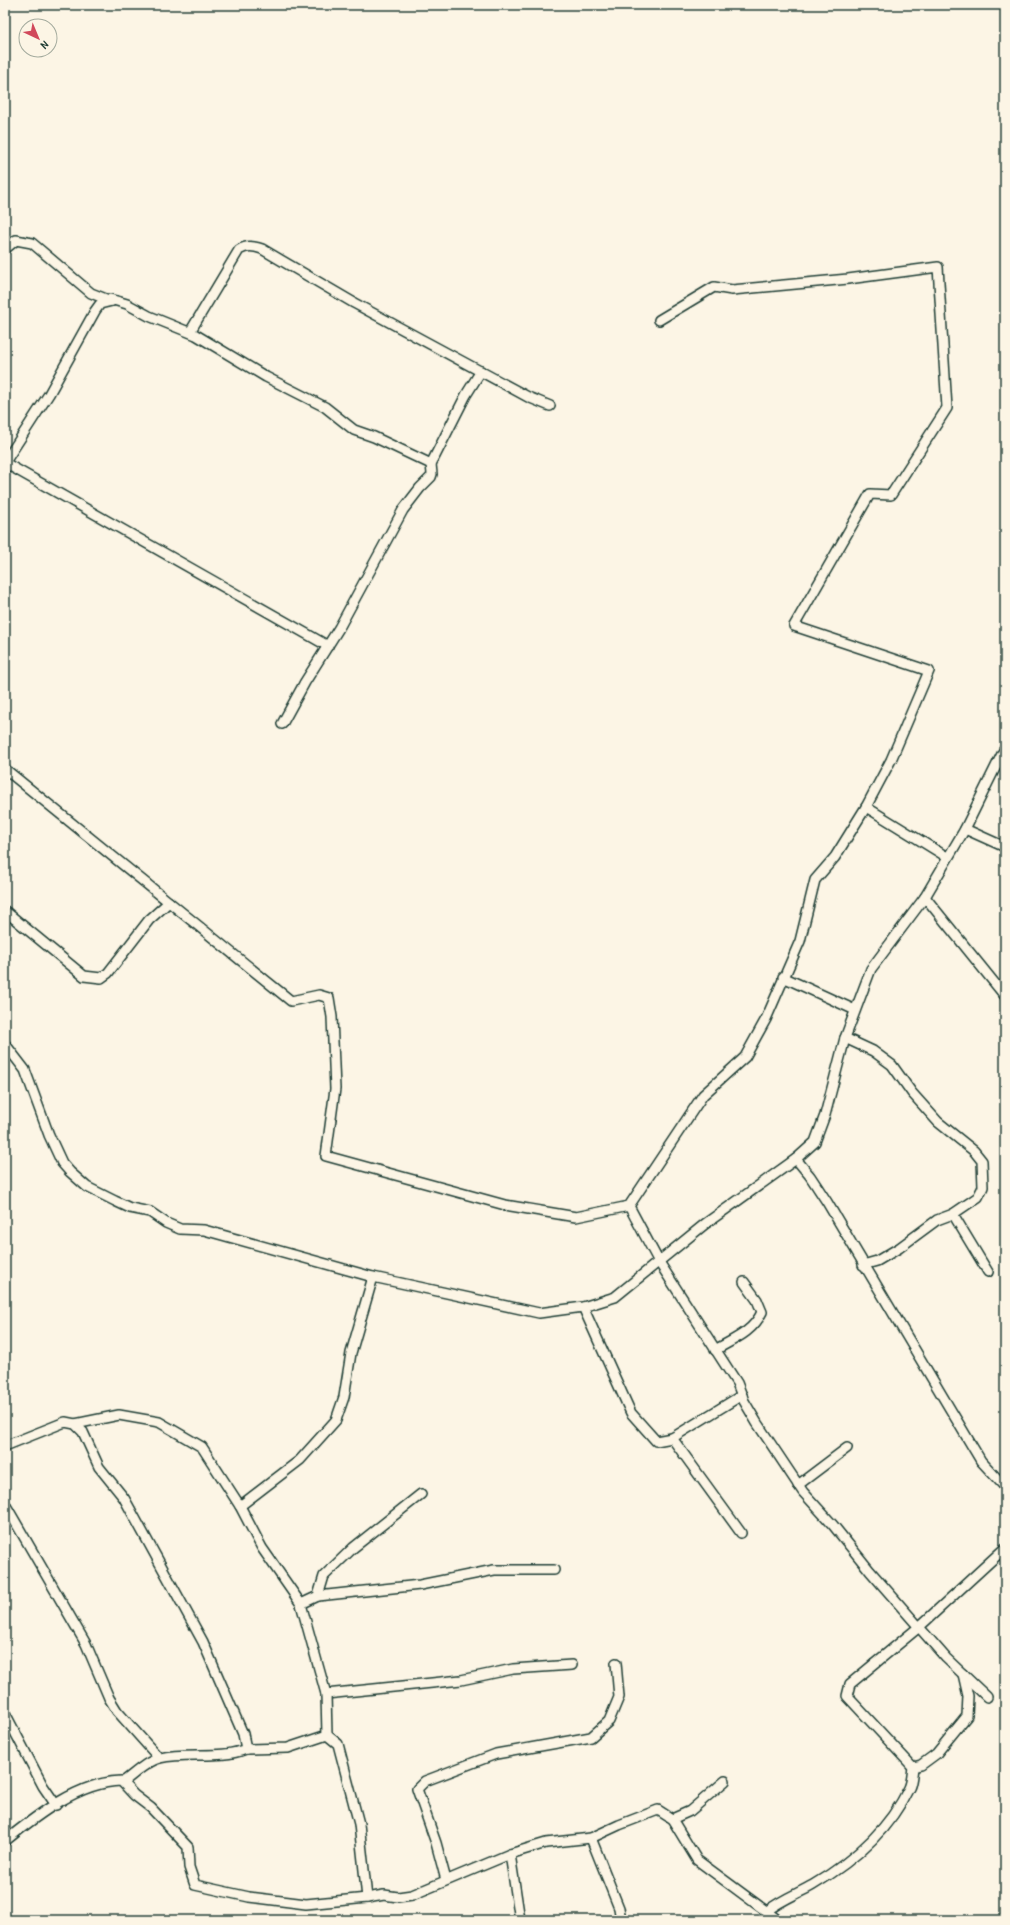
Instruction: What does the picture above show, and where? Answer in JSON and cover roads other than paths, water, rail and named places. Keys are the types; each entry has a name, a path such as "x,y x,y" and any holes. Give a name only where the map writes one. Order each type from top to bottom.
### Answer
{"street":[{"path":"5,249 16,240 32,242 91,293 112,301"},
{"path":"190,332 239,250 246,246 254,246 266,251 354,303 481,372 528,397 550,406"},
{"path":"5,769 291,1001 319,995 329,998 332,1017 335,1089 326,1156 415,1181 521,1208 576,1217 629,1206 702,1095 745,1058 766,1019 800,941 815,880 835,856 866,808 892,760 929,671 794,626 870,494 891,494 947,408 938,267 848,279 732,290 714,287 659,320"},
{"path":"328,646 5,462 49,394 94,311 100,304 112,301 110,299 127,304 149,316 190,332 229,353 266,377 325,407 354,430 374,437 431,464"},
{"path":"282,724 305,682 328,646 403,510 431,477 431,464 466,395 481,372"},
{"path":"5,1044 25,1070 49,1135 62,1163 88,1187 130,1208 150,1212 166,1223 180,1229 204,1230 373,1276 539,1313 583,1307 616,1297 705,1224 796,1159 815,1142 826,1115 845,1038 871,969 925,897 947,857 965,829 1005,748"},
{"path":"866,808 947,857"},
{"path":"965,829 1005,847"},
{"path":"925,897 1005,996"},
{"path":"5,911 84,976 100,978 108,972 149,920 169,902"},
{"path":"783,977 855,1010"},
{"path":"845,1038 874,1051 892,1065 912,1093 933,1116 974,1151 982,1161 983,1187 978,1197 954,1214 937,1220 899,1248 877,1261 864,1266"},
{"path":"796,1159 810,1176 978,1455 1005,1487"},
{"path":"629,1206 659,1262 737,1383 757,1423 798,1485 870,1572 963,1674 987,1697"},
{"path":"954,1214 988,1272"},
{"path":"240,1506 300,1460 336,1420 344,1397 352,1353 373,1276"},
{"path":"715,1350 748,1331 757,1322 762,1312 757,1300 744,1282"},
{"path":"583,1307 631,1413 656,1441 672,1438 742,1394"},
{"path":"5,1446 65,1422 74,1424 120,1415 159,1422 202,1447 240,1506 262,1548 301,1604 326,1694 327,1735 338,1744 359,1824 367,1898"},
{"path":"74,1424 83,1432 92,1454 105,1477 124,1498 203,1642 243,1734 246,1749"},
{"path":"672,1438 741,1534"},
{"path":"798,1485 847,1448"},
{"path":"318,1596 324,1576 348,1552 421,1494"},
{"path":"5,1504 86,1644 109,1698 117,1711 159,1758"},
{"path":"913,1767 847,1696 850,1684 919,1626 1005,1548"},
{"path":"301,1604 318,1596 420,1585 494,1570 554,1570"},
{"path":"446,1880 436,1843 417,1789 425,1781 496,1754 591,1737 609,1721 619,1697 616,1663"},
{"path":"326,1694 461,1680 513,1669 572,1665"},
{"path":"913,1767 921,1765 936,1754 968,1716 968,1696 963,1674"},
{"path":"5,1713 43,1786 56,1805"},
{"path":"5,1841 40,1814 83,1790 106,1781 123,1782 159,1758 232,1754 246,1749 288,1748 327,1735"},
{"path":"767,1911 775,1905 813,1885 856,1855 884,1827 910,1787 913,1767"},
{"path":"123,1782 134,1795 151,1808 188,1846 189,1868 195,1885 249,1897 306,1904 384,1895 398,1897 412,1895 510,1854 546,1843 591,1838 618,1825 658,1810 672,1819 697,1860 778,1920"},
{"path":"672,1819 690,1811 725,1782"},
{"path":"591,1838 619,1908 621,1920"},
{"path":"510,1854 520,1920"}]}
